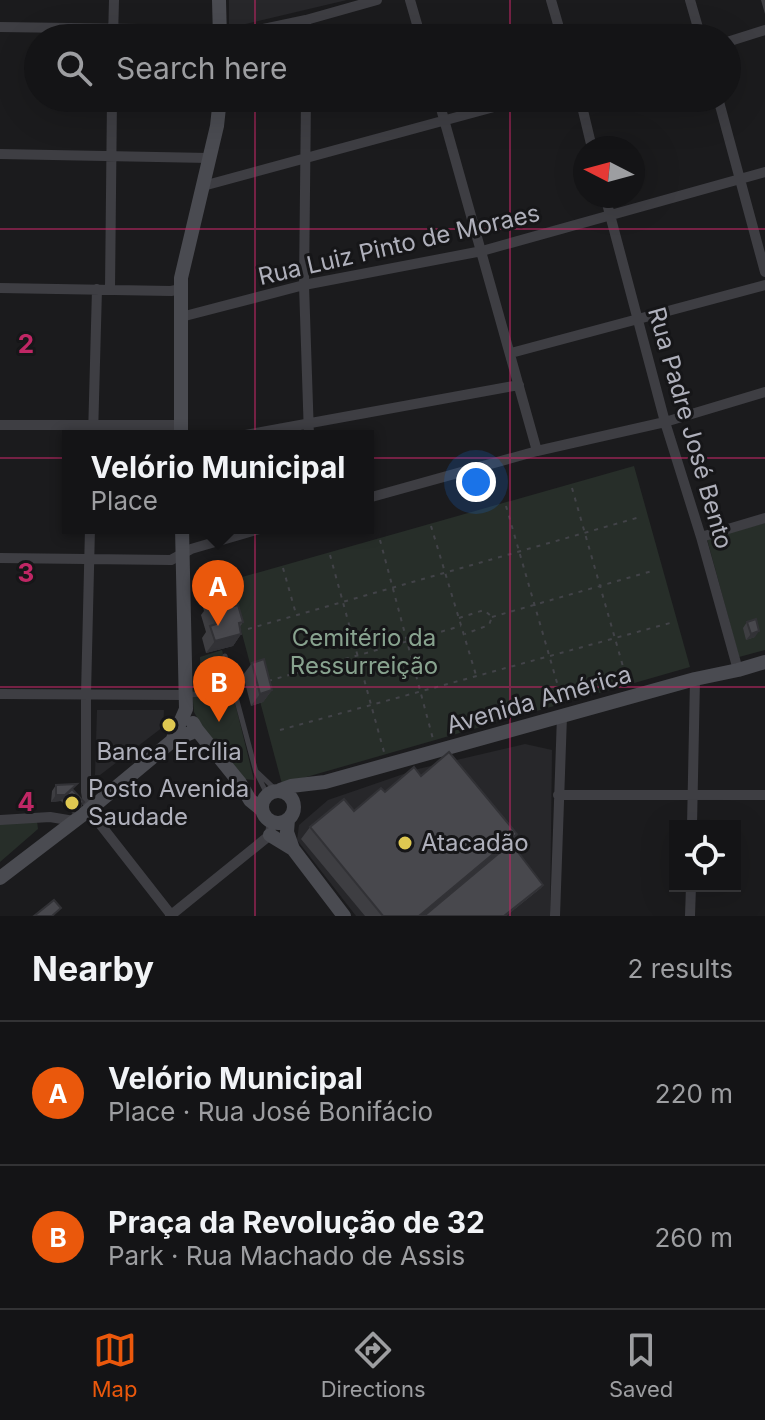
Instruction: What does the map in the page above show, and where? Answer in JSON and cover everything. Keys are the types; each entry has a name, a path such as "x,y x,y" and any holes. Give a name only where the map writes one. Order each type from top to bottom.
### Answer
{"street":[{"path":"113,24 114,0"},
{"path":"219,0 220,24"},
{"path":"287,24 377,0"},
{"path":"410,0 417,24"},
{"path":"551,0 558,24"},
{"path":"690,0 697,24"},
{"path":"0,27 24,28"},
{"path":"741,38 765,30"},
{"path":"110,289 112,112"},
{"path":"181,430 181,278 219,112"},
{"path":"306,112 304,285 309,430"},
{"path":"442,112 537,451"},
{"path":"203,186 474,112"},
{"path":"583,112 589,136"},
{"path":"722,112 765,272"},
{"path":"0,154 209,158"},
{"name":"Rua Luiz Pinto de Moraes","path":"181,317 304,285 482,251 765,172"},
{"name":"Rua Padre José Bento","path":"608,208 665,422 738,670"},
{"path":"511,353 765,285"},
{"path":"0,288 181,289"},
{"path":"93,430 97,289"},
{"path":"271,430 519,385"},
{"path":"374,496 537,451 665,422 765,392"},
{"path":"0,425 78,430"},
{"path":"701,537 765,518"},
{"path":"90,534 86,694 86,792 89,810 171,916 285,792 292,798 287,832 293,849"},
{"path":"182,534 186,702 197,730 240,783 270,805 293,849 344,916"},
{"path":"0,558 171,560 191,549 242,534"},
{"name":"Avenida América","path":"270,805 291,786 325,782 765,662"},
{"path":"692,820 695,679"},
{"path":"0,694 86,694 186,702"},
{"path":"172,741 186,702"},
{"path":"555,916 562,716"},
{"path":"0,878 172,741 197,730"},
{"name":"Avenida América","path":"291,814 308,793 325,782"},
{"path":"558,795 765,795"},
{"path":"270,805 277,823 291,814"},
{"path":"0,820 50,817 74,821"},
{"path":"690,916 691,892"}],"lane":[{"path":"225,656 256,772 270,805"},
{"path":"186,702 236,691"},
{"path":"256,772 270,805"}],"path":[{"path":"572,488 628,684"},
{"path":"506,506 562,700"},
{"path":"248,629 640,517"},
{"path":"431,526 476,676"},
{"path":"380,540 433,739"},
{"path":"330,555 385,753"},
{"path":"283,568 297,615"},
{"path":"492,617 652,571"},
{"path":"459,618 484,610 492,617"},
{"path":"464,634 489,625 492,617"},
{"path":"280,730 670,623"},
{"path":"266,682 461,626"}],"shaded area":[{"path":"229,0 347,0 246,24 229,24"},
{"path":"97,710 164,710 163,727 100,775 95,775"},
{"path":"525,744 552,750 550,916 356,916 297,840 299,825 328,800 418,769"}],"green space":[{"name":"Cemitério da Ressurreição","path":"634,466 690,667 282,784 228,581"},
{"path":"765,523 765,650 739,657 707,539"},
{"path":"222,650 254,780 243,779 204,731 194,712 192,691 201,689 200,657"},
{"path":"37,821 38,829 0,862 0,823"}],"building":[{"path":"226,579 234,606 238,605 243,622 239,623 241,634 215,641 210,626 216,624 208,585"},
{"path":"756,619 759,631 751,634 747,622"},
{"path":"264,659 272,690 260,694 252,663"},
{"name":"Atacadão","path":"449,752 517,834 419,916 383,916 310,827 344,799 354,811 381,788 385,792 414,767 421,776"},
{"path":"77,784 65,795 56,795 56,785"},
{"name":"Posto Avenida Saudade","path":"72,789 84,802 75,811 63,798"},
{"path":"511,843 543,885 504,916 424,916"},
{"path":"54,900 61,908 52,916 34,916"}],"place":[{"name":"Velório Municipal","path":"218,626"},
{"name":"Praça da Revolução de 32","path":"219,722"},
{"name":"Banca Ercília","path":"169,725"},
{"name":"Posto Avenida Saudade","path":"72,803"},
{"name":"Atacadão","path":"405,843"}]}
